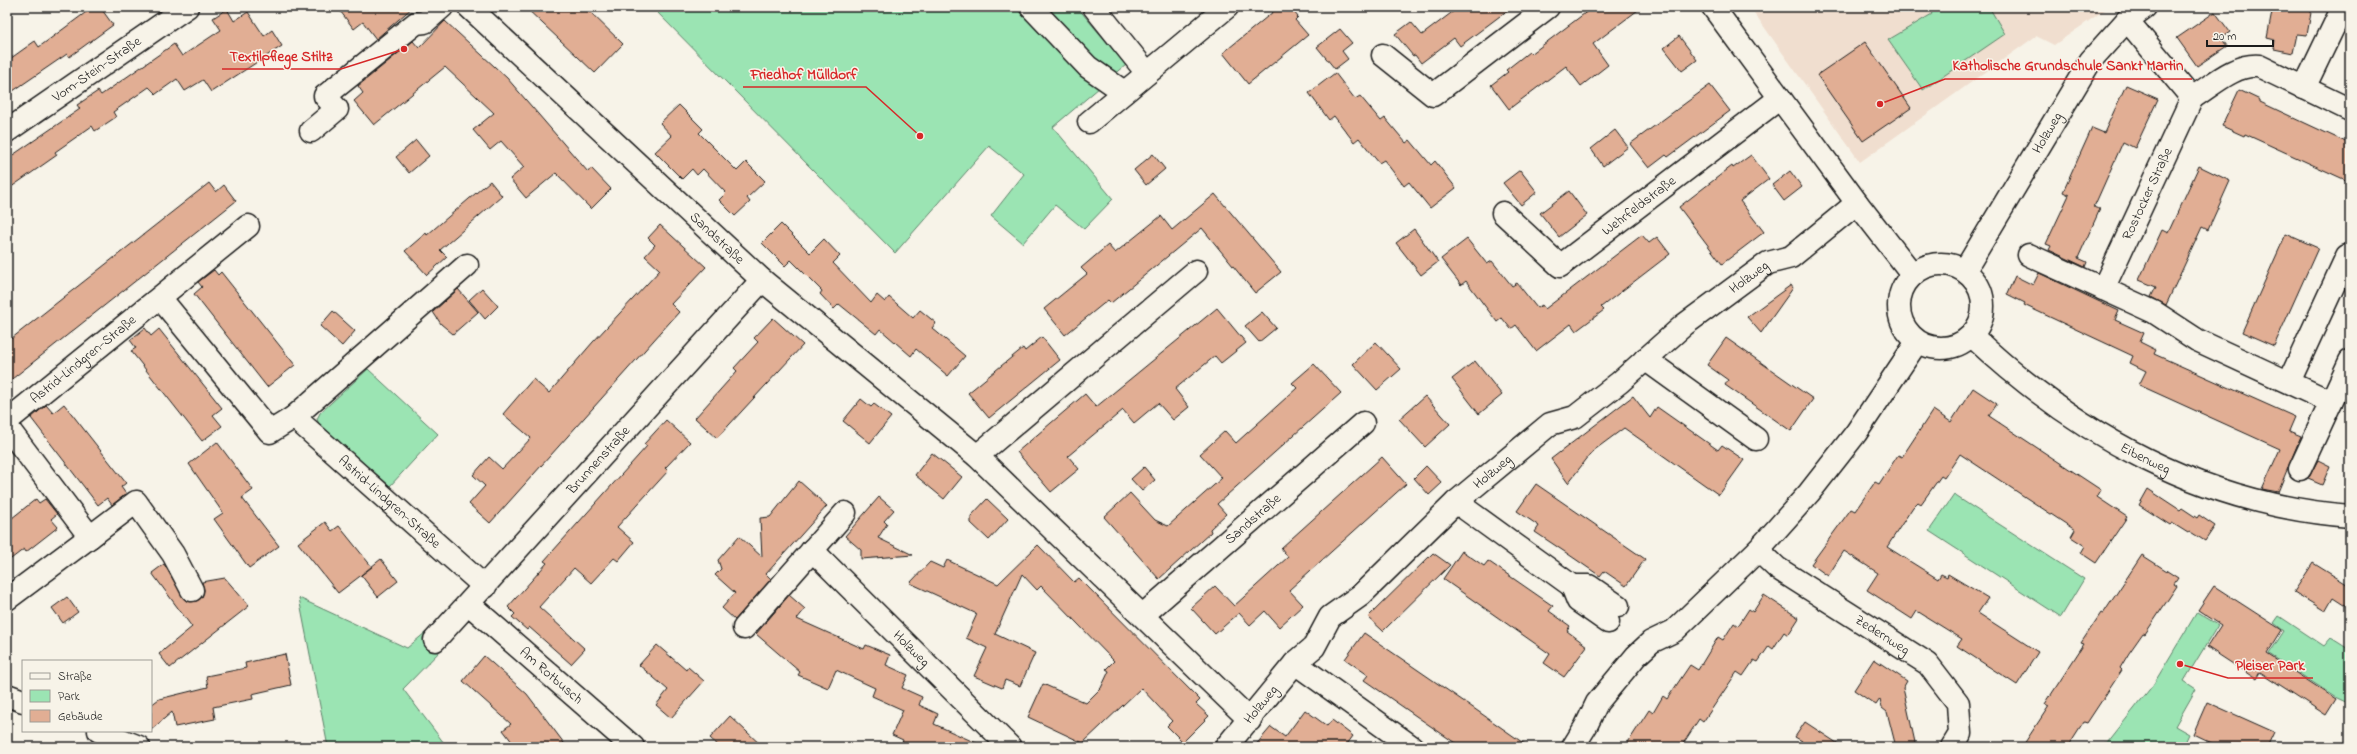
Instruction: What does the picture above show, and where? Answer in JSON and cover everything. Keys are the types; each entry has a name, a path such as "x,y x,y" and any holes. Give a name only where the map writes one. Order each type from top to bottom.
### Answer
{"street":[{"name":"Vom-Stein-Straße","path":"7,131 187,7"},
{"path":"311,131 337,109 325,96 416,23 425,22 442,7"},
{"name":"Sandstraße","path":"470,7 762,280 977,456 1144,615 1250,720"},
{"path":"1031,7 1088,67 1124,92"},
{"path":"1094,7 1147,73"},
{"path":"1089,122 1227,7"},
{"path":"1384,55 1433,95 1548,7"},
{"path":"1713,7 1857,203 1912,275"},
{"name":"Holzweg","path":"1964,270 2091,60 2127,20 2145,7"},
{"path":"2304,88 2342,7"},
{"path":"2127,20 2192,98 2239,67 2249,65 2259,66 2350,110"},
{"name":"Wehrfeldstraße","path":"1503,213 1560,266 1780,98"},
{"name":"Rostocker Straße","path":"2103,290 2192,98"},
{"name":"Holzweg","path":"1226,747 1250,720 1295,663 1314,647 1330,617 1361,595 1456,502 1550,424 1575,417 1620,382 1684,325 1768,263 1791,257 1857,203"},
{"name":"Astrid-Lindgren-Straße","path":"7,422 161,299 248,226"},
{"path":"2029,255 2154,312 2197,340 2331,402"},
{"path":"2289,382 2347,256"},
{"path":"1940,264 1953,265 1964,270 1974,279 1984,302 1983,314 1979,326 1972,336 1956,346 1945,349 1934,348 1917,342 1904,327 1899,314 1899,299 1904,286 1912,275 1927,266 1940,264"},
{"path":"161,299 270,432 294,417 467,265"},
{"path":"977,456 1196,271"},
{"name":"Brunnenstraße","path":"435,640 485,587 762,280"},
{"name":"Eibenweg","path":"1972,336 2047,400 2108,440 2173,472 2230,492 2266,501 2326,514 2350,516"},
{"path":"1573,747 1586,726 1597,703 1636,656 1651,642 1674,631 1758,550 1808,492 1856,433 1917,342"},
{"path":"1645,359 1756,439"},
{"path":"2300,469 2350,361"},
{"name":"Astrid-Lindgren-Straße","path":"294,417 485,587"},
{"name":"Sandstraße","path":"1144,615 1363,423"},
{"path":"7,427 90,537"},
{"path":"7,599 136,502 173,554 192,590"},
{"path":"1456,502 1572,586 1578,601 1613,614"},
{"path":"744,628 845,513"},
{"name":"Holzweg","path":"812,550 1010,747"},
{"name":"Zedernweg","path":"1758,550 1777,568 1928,664 1958,703 1960,734 1952,747"},
{"name":"Am Rotbusch","path":"469,604 633,747"},
{"path":"1295,663 1412,747"},
{"path":"7,695 22,701"},
{"path":"102,732 139,747"}],"shaded area":[{"path":"1750,7 2109,7 2054,45 2036,36 1860,162"}],"green space":[{"path":"652,7 1077,7 1126,65 1053,127 1113,199 1084,229 1055,205 1023,243 991,216 1024,174 989,146 895,253"},
{"path":"1928,7 1989,7 2005,34 1923,90 1888,40 1932,14"},
{"path":"368,369 438,434 390,486 319,424 317,419 320,413"},
{"path":"1954,495 2084,579 2061,617 1929,531"},
{"path":"299,598 407,648 426,632 444,647 403,689 447,747 328,747"},
{"path":"2197,612 2218,625 2184,681 2196,689 2175,726 2189,734 2183,747 2104,747 2153,685"},
{"path":"2279,616 2324,646 2331,638 2350,650 2350,704 2337,698 2269,654 2284,631 2274,623"}],"building":[{"path":"93,7 100,7 113,25 69,57 67,54 13,91 7,82 7,61 35,41 39,47"},
{"path":"337,7 413,7 376,39 363,22 354,29"},
{"path":"525,7 585,7 623,44 595,73"},
{"path":"1279,7 1290,7 1298,17 1295,20 1308,35 1248,84 1223,53"},
{"path":"1459,7 1512,7 1460,46 1454,38 1421,63 1415,55 1413,56 1395,34 1411,22 1422,35"},
{"path":"1593,7 1642,7 1593,44 1608,65 1581,86 1566,66 1509,109 1491,85 1508,72 1506,70 1529,52 1531,54"},
{"path":"2273,7 2312,7 2307,35 2297,34 2293,53 2274,49 2275,40 2267,38"},
{"path":"227,9 234,21 248,12 264,36 272,30 282,46 211,92 203,80 185,91 177,79 156,94 149,87 113,112 116,117 95,131 92,126 55,152 57,155 7,190 7,159 80,109 77,105 98,91 101,95 174,44 182,56 221,30 213,18"},
{"path":"2215,12 2230,32 2221,38 2227,46 2197,66 2177,38"},
{"path":"445,21 507,78 588,172 591,168 611,189 591,209 556,173 526,198 510,179 524,167 501,141 490,150 473,130 494,113 445,67 374,125 354,101 363,93 358,86 413,41 419,48"},
{"path":"1340,29 1352,43 1342,51 1348,59 1335,69 1317,47"},
{"path":"1679,36 1697,60 1682,71 1664,48"},
{"path":"1865,42 1911,108 1863,141 1817,75"},
{"path":"1335,73 1355,99 1360,96 1381,121 1385,118 1406,143 1410,140 1431,165 1435,161 1456,188 1430,208 1409,182 1404,186 1384,160 1379,163 1359,138 1354,142 1334,116 1329,120 1309,93"},
{"path":"1710,85 1730,111 1668,157 1666,155 1649,168 1630,144"},
{"path":"2126,85 2158,99 2135,148 2123,142 2094,207 2100,209 2078,258 2087,262 2085,267 2049,250 2051,246 2046,244 2069,195 2063,192 2092,128 2104,133"},
{"path":"2239,90 2260,100 2260,102 2350,144 2350,182 2245,134 2244,136 2222,126"},
{"path":"679,105 703,129 699,133 737,171 746,162 765,181 747,198 750,202 735,216 719,200 726,193 703,169 697,175 692,169 682,179 655,152 672,136 660,123"},
{"path":"1615,130 1628,147 1603,166 1591,149"},
{"path":"416,140 429,156 409,173 396,157"},
{"path":"1153,154 1165,169 1146,185 1134,170"},
{"path":"1751,155 1769,179 1740,201 1764,232 1722,264 1679,207 1732,166 1733,168"},
{"path":"2199,166 2230,181 2208,230 2202,227 2166,305 2151,297 2156,287 2139,280 2162,230 2168,233"},
{"path":"1520,170 1537,192 1521,205 1503,183"},
{"path":"1790,171 1802,187 1784,201 1772,185"},
{"path":"490,181 502,196 440,250 447,257 427,275 405,251 426,233 427,235"},
{"path":"209,183 216,192 224,185 236,201 7,383 7,342"},
{"path":"1569,191 1587,215 1559,237 1540,213"},
{"path":"1215,194 1281,272 1255,293 1202,228 1111,303 1108,300 1065,335 1044,309 1087,274 1081,268 1108,245 1115,253 1161,216 1172,230"},
{"path":"781,224 810,253 824,239 840,256 833,263 871,303 877,295 885,302 889,297 913,318 920,310 936,323 932,328 965,356 948,376 916,349 911,356 880,329 876,334 839,304 834,309 820,294 822,291 791,260 785,266 762,243"},
{"path":"660,225 706,267 671,304 679,312 490,523 469,504 485,486 473,475 489,457 502,469 531,438 503,414 533,379 549,393 593,342 660,270 645,256 655,245 648,238"},
{"path":"1414,229 1438,262 1421,275 1396,243"},
{"path":"2286,234 2318,248 2274,346 2242,332"},
{"path":"1642,235 1649,243 1657,237 1670,254 1601,307 1604,310 1576,331 1571,324 1536,351 1516,325 1511,329 1502,318 1497,322 1466,281 1461,285 1441,259 1467,239 1487,264 1492,261 1512,286 1517,283 1537,308 1542,305 1545,309"},
{"path":"214,270 218,275 221,272 295,365 267,387 194,294 202,287 198,282"},
{"path":"2039,273 2119,311 2115,320 2144,333 2140,342 2156,350 2154,354 2295,417 2289,431 2301,436 2278,492 2262,489 2280,449 2139,385 2146,371 2130,363 2133,356 2024,305 2025,303 2007,294 2015,276 2033,285"},
{"path":"1791,285 1793,288 1761,333 1747,317"},
{"path":"482,288 498,306 485,319 469,300"},
{"path":"458,289 478,312 453,334 441,324 433,312"},
{"path":"1217,308 1246,343 1221,363 1215,356 1175,389 1189,407 1173,420 1158,403 1134,423 1123,410 1068,456 1079,469 1051,492 1017,452 1085,394 1096,407"},
{"path":"333,311 355,331 342,346 320,326"},
{"path":"1262,312 1276,328 1259,342 1245,326"},
{"path":"773,318 803,345 717,438 695,418 737,371 734,368 758,342 754,338"},
{"path":"145,328 151,336 159,329 222,408 213,415 222,426 202,441 131,351 136,348 130,340"},
{"path":"1042,337 1060,360 989,418 968,393 1023,348 1025,351"},
{"path":"1726,338 1813,399 1791,431 1725,385 1728,380 1707,365"},
{"path":"1376,342 1401,369 1377,390 1353,364"},
{"path":"1475,361 1502,395 1479,414 1452,379"},
{"path":"1314,364 1341,393 1217,504 1226,514 1210,529 1211,532 1159,579 1104,517 1130,493 1155,520 1168,526 1222,478 1200,454 1225,431 1236,443 1297,388 1292,383"},
{"path":"1973,388 1997,404 1989,416 2101,490 2097,497 2127,517 2096,563 2081,553 2085,546 2071,537 2075,530 1960,454 1944,478 1941,476 1921,504 1918,502 1913,507 1887,547 1938,579 1941,574 1947,577 1948,574 1988,598 1978,613 2038,652 2017,685 1957,646 1962,639 1917,611 1912,619 1867,590 1878,573 1844,551 1828,576 1811,564 1851,509 1855,511 1875,482 1879,484 1898,455 1902,457 1933,410 1951,422"},
{"path":"1425,396 1450,424 1425,447 1399,419"},
{"path":"1633,396 1650,418 1657,407 1718,450 1722,445 1744,460 1719,495 1624,428 1593,451 1568,483 1551,459"},
{"path":"861,399 871,407 874,404 891,417 870,443 843,421"},
{"path":"64,404 126,483 121,487 126,494 112,505 107,498 98,505 31,418 46,405 53,413"},
{"path":"666,420 690,442 665,468 668,471 617,527 634,542 618,561 614,558 591,583 574,568 539,607 585,649 571,664 529,627 527,630 512,617 515,614 508,607 547,563 544,561 647,446 644,444"},
{"path":"217,442 253,490 242,498 279,546 249,568 214,519 223,513 189,464"},
{"path":"932,453 962,477 944,499 915,475"},
{"path":"1382,457 1406,484 1289,590 1303,605 1279,627 1265,611 1250,625 1239,613 1215,634 1191,608 1215,586 1234,606 1288,557 1281,548"},
{"path":"2318,460 2330,466 2322,485 2308,479"},
{"path":"1426,466 1442,483 1429,495 1414,478"},
{"path":"1144,467 1155,480 1142,491 1131,479"},
{"path":"799,481 827,506 766,574 771,579 735,620 722,608 735,593 715,575 721,569 718,560 739,536 762,557 760,518 770,517"},
{"path":"1536,484 1645,559 1626,586 1604,571 1600,576 1535,532 1539,526 1517,511"},
{"path":"2148,489 2180,510 2182,508 2197,518 2199,515 2215,526 2205,541 2172,523 2170,525 2139,505"},
{"path":"879,497 894,510 884,521 887,524 878,538 913,555 861,559 861,550 845,536"},
{"path":"36,499 39,503 45,499 57,514 51,519 58,527 26,552 24,549 7,562 7,522"},
{"path":"987,499 1008,519 989,540 971,523 971,516"},
{"path":"325,522 332,531 339,526 372,567 338,593 298,543"},
{"path":"1038,545 1074,582 1079,578 1200,700 1196,704 1209,716 1183,742 1167,726 1172,721 1141,688 1083,743 1028,717 1043,684 1086,703 1101,688 1109,671 1106,669 1114,661 1041,586 1037,590 1022,574 995,634 1035,653 1020,686 1005,680 1002,688 974,676 987,648 966,638 977,614 910,583 930,562 943,568 947,560 998,584"},
{"path":"1462,551 1484,566 1488,561 1553,606 1549,611 1570,626 1567,631 1587,646 1564,677 1544,663 1550,654 1443,579"},
{"path":"1433,553 1450,565 1383,631 1368,617"},
{"path":"2142,555 2178,578 2174,584 2177,586 2145,634 2143,633 2129,653 2120,668 2122,670 2087,723 2084,722 2068,747 2022,747 2049,706 2045,704 2084,644 2081,643 2101,613 2103,614"},
{"path":"381,559 398,581 378,597 361,575"},
{"path":"2313,563 2350,586 2350,608 2333,597 2325,611 2294,592"},
{"path":"164,564 186,601 197,601 202,597 204,590 202,582 225,578 249,606 170,668 159,654 192,627 152,573"},
{"path":"2214,586 2282,630 2267,654 2336,699 2326,715 2260,672 2256,679 2207,647 2221,625 2198,610"},
{"path":"789,595 805,609 797,619 864,649 866,645 890,655 886,665 908,675 902,688 922,697 919,705 938,714 934,724 985,747 900,747 903,740 892,735 903,710 872,696 875,688 836,670 828,688 798,675 800,672 756,634"},
{"path":"1764,595 1799,618 1788,635 1784,632 1773,649 1769,646 1758,662 1754,660 1743,676 1737,672 1703,722 1699,719 1681,747 1625,747 1649,710 1653,713 1663,696 1667,699 1690,665 1698,670 1718,637 1723,640 1734,623 1738,626 1749,609 1753,612"},
{"path":"67,597 78,612 63,623 52,608"},
{"path":"1364,633 1529,747 1461,747 1429,725 1364,680 1368,675 1345,659"},
{"path":"657,645 686,670 688,667 704,681 671,718 656,705 668,690 639,665"},
{"path":"285,654 291,685 252,694 253,699 213,707 215,719 175,727 172,712 152,729 152,704 159,699 208,687 206,676 246,668 245,663"},
{"path":"484,656 527,694 567,747 516,747 503,730 511,724 463,681"},
{"path":"1874,659 1907,681 1903,688 1916,747 1896,747 1887,712 1882,708 1880,699 1876,705 1854,690"},
{"path":"2207,702 2274,732 2267,747 2220,747 2193,734"},
{"path":"1305,710 1327,726 1332,720 1353,736 1345,747 1254,747 1271,727 1285,737"},
{"path":"730,716 763,747 720,747 710,738"},
{"path":"1805,722 1843,747 1798,747 1802,741 1795,737"}],"place":[{"name":"Textilpflege Stiltz","path":"404,49"},
{"name":"Katholische Grundschule Sankt Martin","path":"1880,104"},
{"name":"Friedhof Mülldorf","path":"920,136"},
{"name":"Pleiser Park","path":"2180,664"}]}
